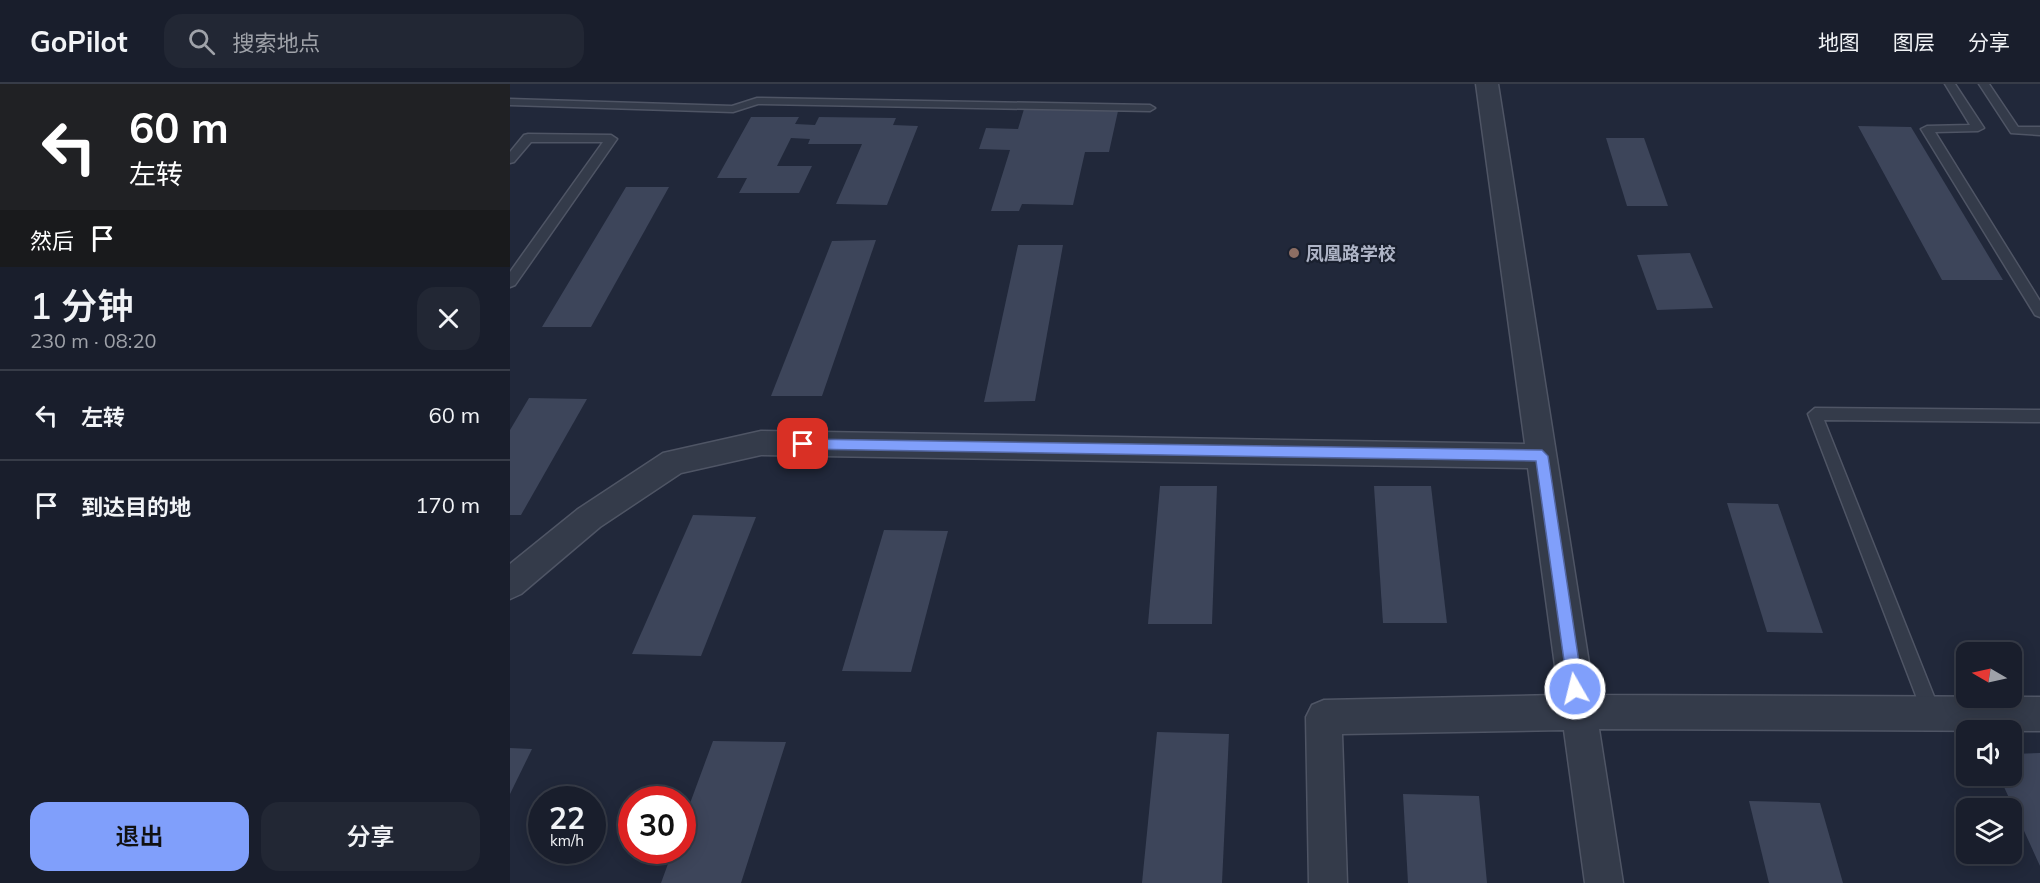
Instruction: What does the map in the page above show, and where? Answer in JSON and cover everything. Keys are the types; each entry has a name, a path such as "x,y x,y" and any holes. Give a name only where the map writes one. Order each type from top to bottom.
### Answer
{"street":[{"path":"1487,84 1604,883"},
{"path":"510,584 589,518 673,462 761,443 1542,456"},
{"path":"1328,883 1324,717 1579,712 2040,714"}],"lane":[{"path":"1950,84 1978,128 1927,129 2040,312"},
{"path":"1984,84 2015,131 2040,131"},
{"path":"510,102 733,109 757,102 1150,108"},
{"path":"510,159 528,138 611,139 510,282"},
{"path":"1932,714 1815,414 2040,416"}],"building":[{"path":"1024,109 1118,111 1109,152 1085,152 1073,205 1022,204 1019,211 991,211 1010,150 979,149 986,128 1018,129"},
{"path":"751,117 799,117 795,124 815,125 819,117 896,118 893,125 918,126 887,205 836,204 862,144 808,144 810,139 791,138 777,166 812,166 799,193 739,193 747,178 717,178"},
{"path":"1858,126 1911,127 2003,280 1942,280"},
{"path":"1606,138 1644,138 1668,206 1627,206"},
{"path":"626,187 669,187 591,327 542,327"},
{"path":"876,240 822,396 771,396 832,241"},
{"path":"1018,245 1063,245 1035,401 984,402"},
{"path":"1690,253 1713,308 1657,310 1637,255"},
{"path":"529,398 587,399 521,515 510,515 510,430"},
{"path":"1160,486 1217,486 1212,624 1148,624"},
{"path":"1374,486 1431,486 1447,623 1383,623"},
{"path":"1727,503 1778,504 1823,633 1767,632"},
{"path":"693,515 756,517 701,656 632,654"},
{"path":"884,530 948,531 911,672 842,671"},
{"path":"1157,732 1229,734 1222,883 1142,883"},
{"path":"713,741 786,742 741,883 661,883 668,864 696,864 696,787"},
{"path":"510,748 532,749 510,794"},
{"path":"2040,753 2040,866 2022,826 2022,798 2009,798 2004,786 2022,786 2022,754"},
{"path":"1403,794 1479,796 1487,883 1408,883"},
{"path":"1749,801 1820,803 1843,883 1769,883"}],"place":[{"name":"凤凰路学校","path":"1294,253"}],"route":[{"path":"803,444 1542,456 1575,689"}]}
